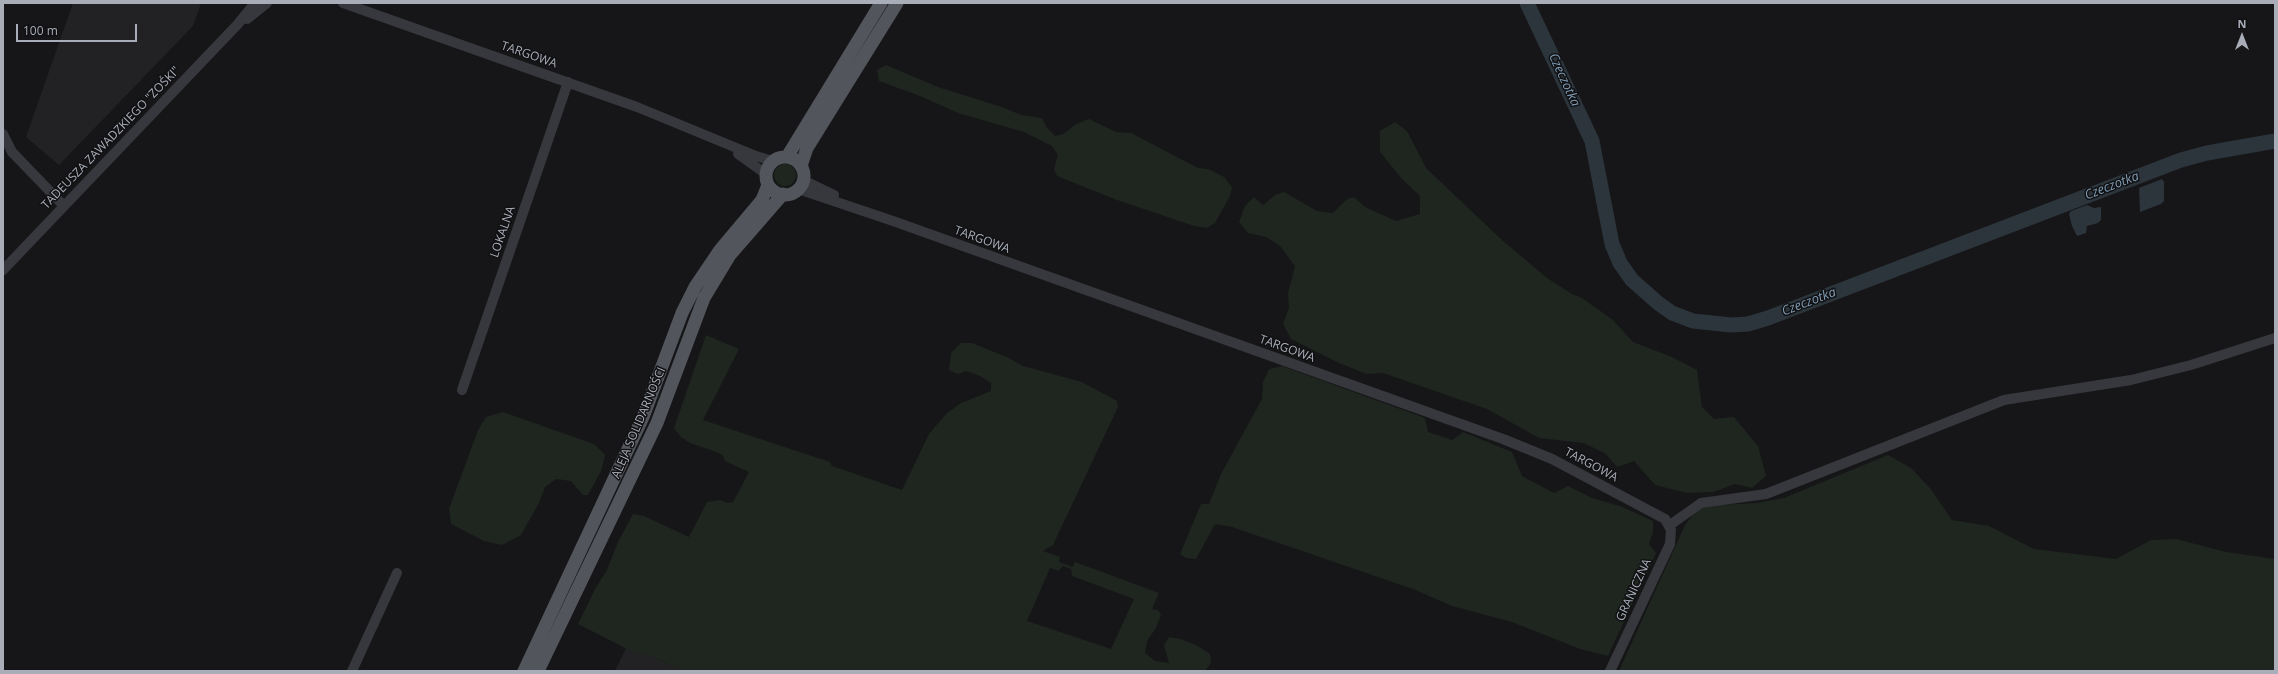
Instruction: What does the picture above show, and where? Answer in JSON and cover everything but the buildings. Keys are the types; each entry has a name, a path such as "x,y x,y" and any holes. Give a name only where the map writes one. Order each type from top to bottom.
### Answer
{"main road":[{"path":"787,157 881,3"},
{"path":"801,166 795,160 787,157 773,161 767,179 775,191 783,194 800,184 801,166 807,148 897,3"},
{"name":"ALEJA SOLIDARNOŚCI","path":"524,671 640,424 682,313 695,287 720,250 762,200 767,179"},
{"name":"ALEJA SOLIDARNOŚCI","path":"538,671 657,423 704,298 730,255 783,194"}],"street":[{"name":"TADEUSZA ZAWADZKIEGO \"ZOŚKI\"","path":"3,270 237,26 255,3"},
{"name":"TADEUSZA ZAWADZKIEGO \"ZOŚKI\"","path":"237,26 267,3"},
{"name":"TARGOWA","path":"343,3 568,82 706,134 756,156 773,161"},
{"name":"LOKALNA","path":"462,390 568,82"},
{"path":"3,134 12,152 64,206"},
{"name":"TARGOWA","path":"706,134 767,179"},
{"name":"TARGOWA","path":"800,184 893,220 1503,439 1552,459 1667,522"},
{"path":"1667,522 1700,503 1766,494 2004,400 2131,380 2191,365 2275,338"},
{"name":"GRANICZNA","path":"1610,671 1670,544 1671,536 1667,522"},
{"path":"352,671 397,573"}],"shaded area":[{"path":"73,3 201,3 193,26 59,165 26,137"},
{"path":"886,65 938,87 1002,107 1021,115 1042,118 1047,128 1055,136 1063,134 1076,124 1089,119 1116,132 1131,133 1198,168 1208,169 1224,177 1232,187 1230,196 1215,223 1207,228 1194,226 1117,200 1057,176 1054,169 1058,155 1052,146 1024,132 958,113 920,96 879,81 877,70"},
{"path":"1395,122 1407,131 1426,168 1502,240 1547,278 1572,294 1582,298 1613,320 1633,342 1672,357 1697,370 1702,407 1714,419 1734,417 1758,446 1766,476 1752,488 1735,484 1713,492 1687,493 1655,485 1634,461 1617,467 1606,454 1584,443 1539,438 1487,409 1383,373 1367,374 1339,363 1291,339 1283,324 1289,308 1288,293 1295,266 1280,246 1266,237 1248,233 1239,222 1245,206 1254,197 1263,205 1275,195 1284,192 1317,211 1333,213 1347,199 1354,197 1365,207 1396,221 1420,214 1420,196 1402,179 1380,152 1380,131"},
{"path":"785,164 793,167 796,175 793,183 785,186 777,183 774,175 777,167"},
{"path":"2162,179 2164,182 2164,201 2161,204 2140,212 2139,188"},
{"path":"2087,205 2094,208 2101,207 2101,220 2098,223 2087,226 2086,233 2077,236 2072,226 2069,214 2071,211"},
{"path":"706,335 739,349 703,420 830,462 832,466 902,490 929,434 947,413 961,403 991,391 991,383 980,376 966,371 958,374 949,370 951,353 961,343 972,343 1009,358 1023,366 1082,382 1117,401 1118,407 1053,545 1043,551 1060,557 1059,562 1073,567 1075,562 1159,593 1152,609 1158,610 1161,615 1156,628 1147,641 1145,653 1155,661 1169,663 1164,645 1169,637 1181,639 1198,646 1210,654 1211,663 1205,671 685,671 643,653 641,656 578,624 596,587 606,572 618,542 633,514 644,516 689,537 707,502 720,500 728,503 733,502 749,472 725,461 723,456 719,453 690,443 681,437 674,428","holes":["1063,566 1071,569 1072,576 1134,599 1111,649 1027,621 1050,568 1058,571"]},
{"path":"1282,366 1425,418 1428,432 1452,440 1463,432 1512,452 1522,476 1554,493 1568,486 1592,498 1620,506 1653,521 1653,532 1649,544 1656,553 1608,656 1580,649 1512,622 1452,606 1413,589 1232,527 1215,524 1196,559 1186,558 1180,554 1201,504 1209,504 1221,474 1262,399 1263,382 1269,369"},
{"path":"503,412 594,444 605,455 601,471 588,495 583,495 571,481 556,479 545,487 539,503 521,535 502,545 484,541 451,524 449,509 478,430 486,417"},
{"path":"1888,455 1911,468 1930,488 1952,520 1989,526 2034,549 2116,559 2151,540 2176,539 2226,552 2275,559 2275,671 1619,671 1685,525 1694,513 1702,508 1720,505 1756,503 1784,498"},
{"path":"627,646 685,671 615,671"}],"waterway":[{"name":"Czeczotka","path":"1527,3 1592,141 1612,244 1620,263 1632,280 1658,303 1672,313 1693,321 1731,325 1748,324 1768,318 2181,160 2207,153 2275,141"}]}
